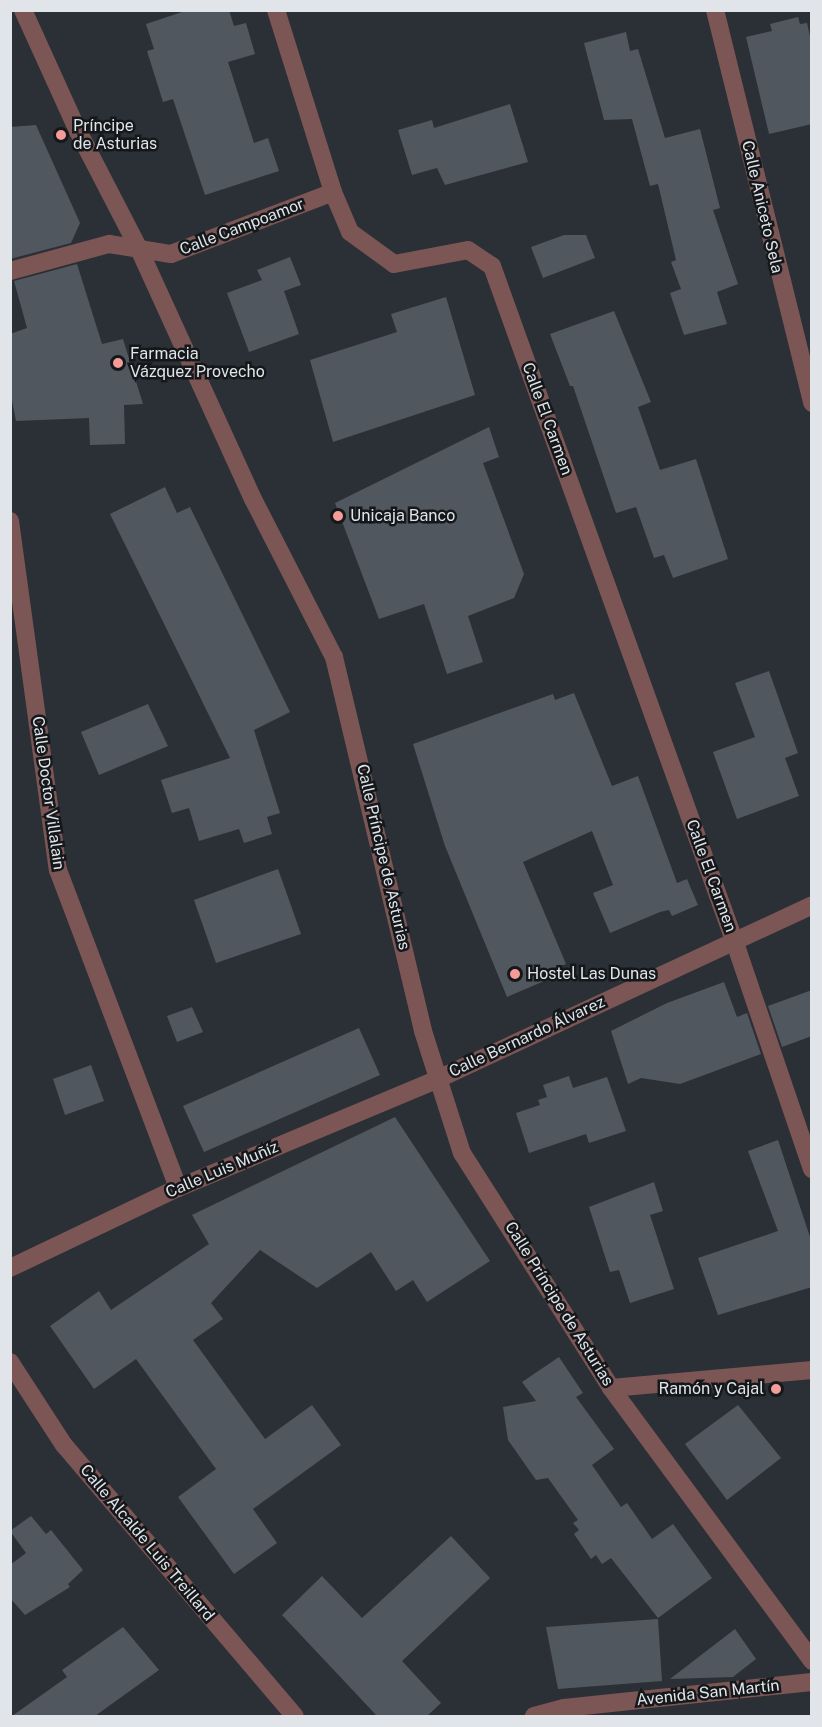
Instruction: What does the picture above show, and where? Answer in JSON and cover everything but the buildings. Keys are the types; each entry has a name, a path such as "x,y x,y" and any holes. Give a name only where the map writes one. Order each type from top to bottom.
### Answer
{"street":[{"name":"Calle Príncipe de Asturias","path":"23,10 78,131 139,249 253,499 334,657 438,1079 462,1152 611,1388 812,1661"},
{"name":"Calle El Carmen","path":"276,10 333,192 350,232 394,264 468,250 492,266 734,940 812,1169"},
{"name":"Calle Aniceto Sela","path":"715,10 812,403"},
{"name":"Calle Campoamor","path":"10,272 109,244 171,254 333,192"},
{"name":"Calle Doctor Villalain","path":"10,521 58,870 178,1188"},
{"name":"Calle Bernardo Álvarez","path":"438,1079 812,905"},
{"name":"Calle Luis Muñíz","path":"10,1268 178,1188 438,1079"},
{"name":"Calle Alcalde Luis Treillard","path":"10,1362 64,1445 295,1716"},
{"path":"611,1388 812,1370"},
{"name":"Avenida San Martín","path":"534,1716 564,1708 812,1682"}],"place":[{"name":"Príncipe de Asturias","path":"61,135"},
{"name":"Farmacia Vázquez Provecho","path":"118,363"},
{"name":"Unicaja Banco","path":"338,516"},
{"name":"Hostel Las Dunas","path":"515,974"},
{"name":"Ramón y Cajal","path":"776,1389"}]}
